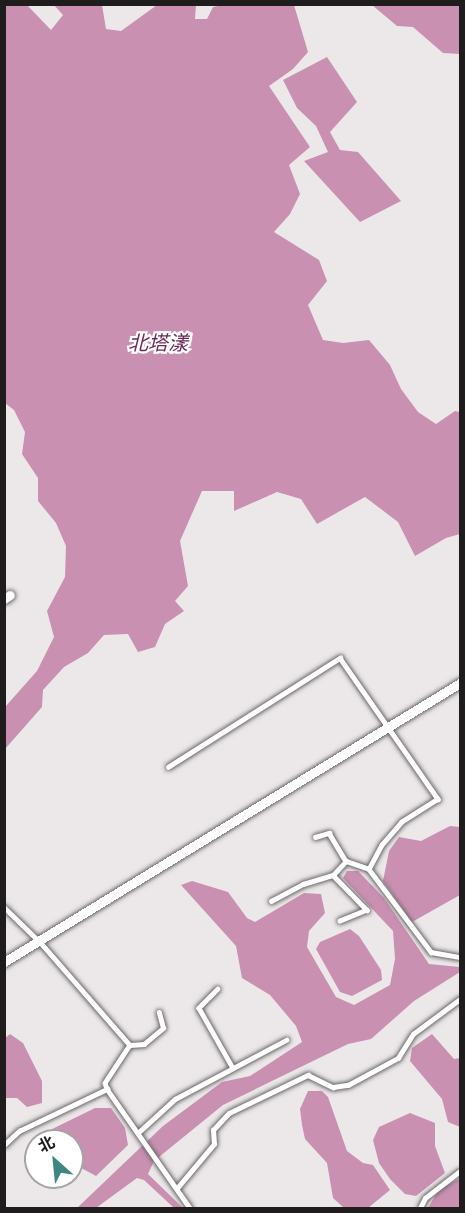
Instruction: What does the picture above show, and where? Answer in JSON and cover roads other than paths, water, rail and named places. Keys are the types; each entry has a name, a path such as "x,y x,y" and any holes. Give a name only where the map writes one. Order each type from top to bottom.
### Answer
{"street":[{"path":"4,962 41,943 460,683"}],"lane":[{"path":"168,767 340,658 438,799 402,822 382,845 369,869"},
{"path":"315,837 328,833 346,861 369,869 431,952 460,957"},
{"path":"271,901 303,884 333,875 346,861"},
{"path":"333,875 367,910 340,921"},
{"path":"4,907 41,943 130,1045"},
{"path":"218,989 199,1008 233,1068"},
{"path":"178,1187 214,1144 213,1130 229,1113 308,1075 333,1087 348,1085 398,1058 413,1034 460,999"},
{"path":"130,1045 144,1044 163,1028 159,1013"},
{"path":"140,1131 175,1099 286,1040"},
{"path":"130,1045 105,1083 107,1089 140,1131 190,1209"},
{"path":"4,1145 19,1131 107,1089"},
{"path":"420,1209 425,1198 460,1171"}],"water":[{"name":"北塔漾","path":"5,4 27,5 51,30 63,15 54,5 102,5 106,29 121,31 157,5 196,5 195,19 207,19 213,7 223,5 294,5 308,52 293,69 269,86 310,147 289,165 300,194 290,214 274,232 319,260 327,281 308,305 323,340 343,343 369,340 390,365 401,389 418,412 436,424 455,411 460,412 460,534 446,538 415,556 398,522 365,497 317,524 301,499 277,492 234,511 234,491 202,491 180,541 188,586 175,601 184,611 165,624 155,647 138,652 128,634 104,635 88,653 64,667 43,690 42,707 5,749 5,707 37,671 54,637 47,611 65,577 66,546 56,523 38,501 38,478 22,454 25,432 14,410 5,403"},
{"path":"372,5 460,5 460,54 443,53 413,27 397,26"},
{"path":"327,57 357,102 330,132 340,150 358,152 401,201 360,222 304,161 328,152 316,126 297,108 283,80"},
{"path":"450,826 460,827 460,895 412,922 383,881 389,851 399,837 421,841"},
{"path":"347,871 358,871 384,898 429,964 460,967 460,972 414,1001 371,1039 348,1044 223,1105 154,1161 148,1174 183,1208 174,1208 144,1180 137,1178 96,1208 77,1208 163,1126 222,1082 250,1076 302,1042 296,1026 270,995 242,978 236,946 181,885 192,881 228,892 247,918 255,922 304,893 321,894 325,913 309,931 307,947 336,997 354,1005 390,985 395,959 393,931 343,878"},
{"path":"350,929 359,936 381,970 382,980 352,996 340,992 316,949 320,942"},
{"path":"10,1034 23,1043 42,1081 42,1103 27,1107 17,1098 5,1098 5,1038"},
{"path":"432,1034 454,1059 460,1058 460,1127 448,1122 442,1099 410,1061 412,1048"},
{"path":"308,1091 322,1091 328,1097 347,1151 363,1163 373,1165 390,1190 368,1208 344,1208 333,1198 327,1163 305,1139 300,1109"},
{"path":"95,1108 111,1108 125,1128 128,1145 96,1176 84,1170 84,1129 52,1129"},
{"path":"410,1113 435,1123 435,1146 445,1173 416,1196 405,1194 390,1179 379,1163 373,1140 379,1127"},
{"path":"460,1178 460,1208 428,1208 438,1191"}]}
